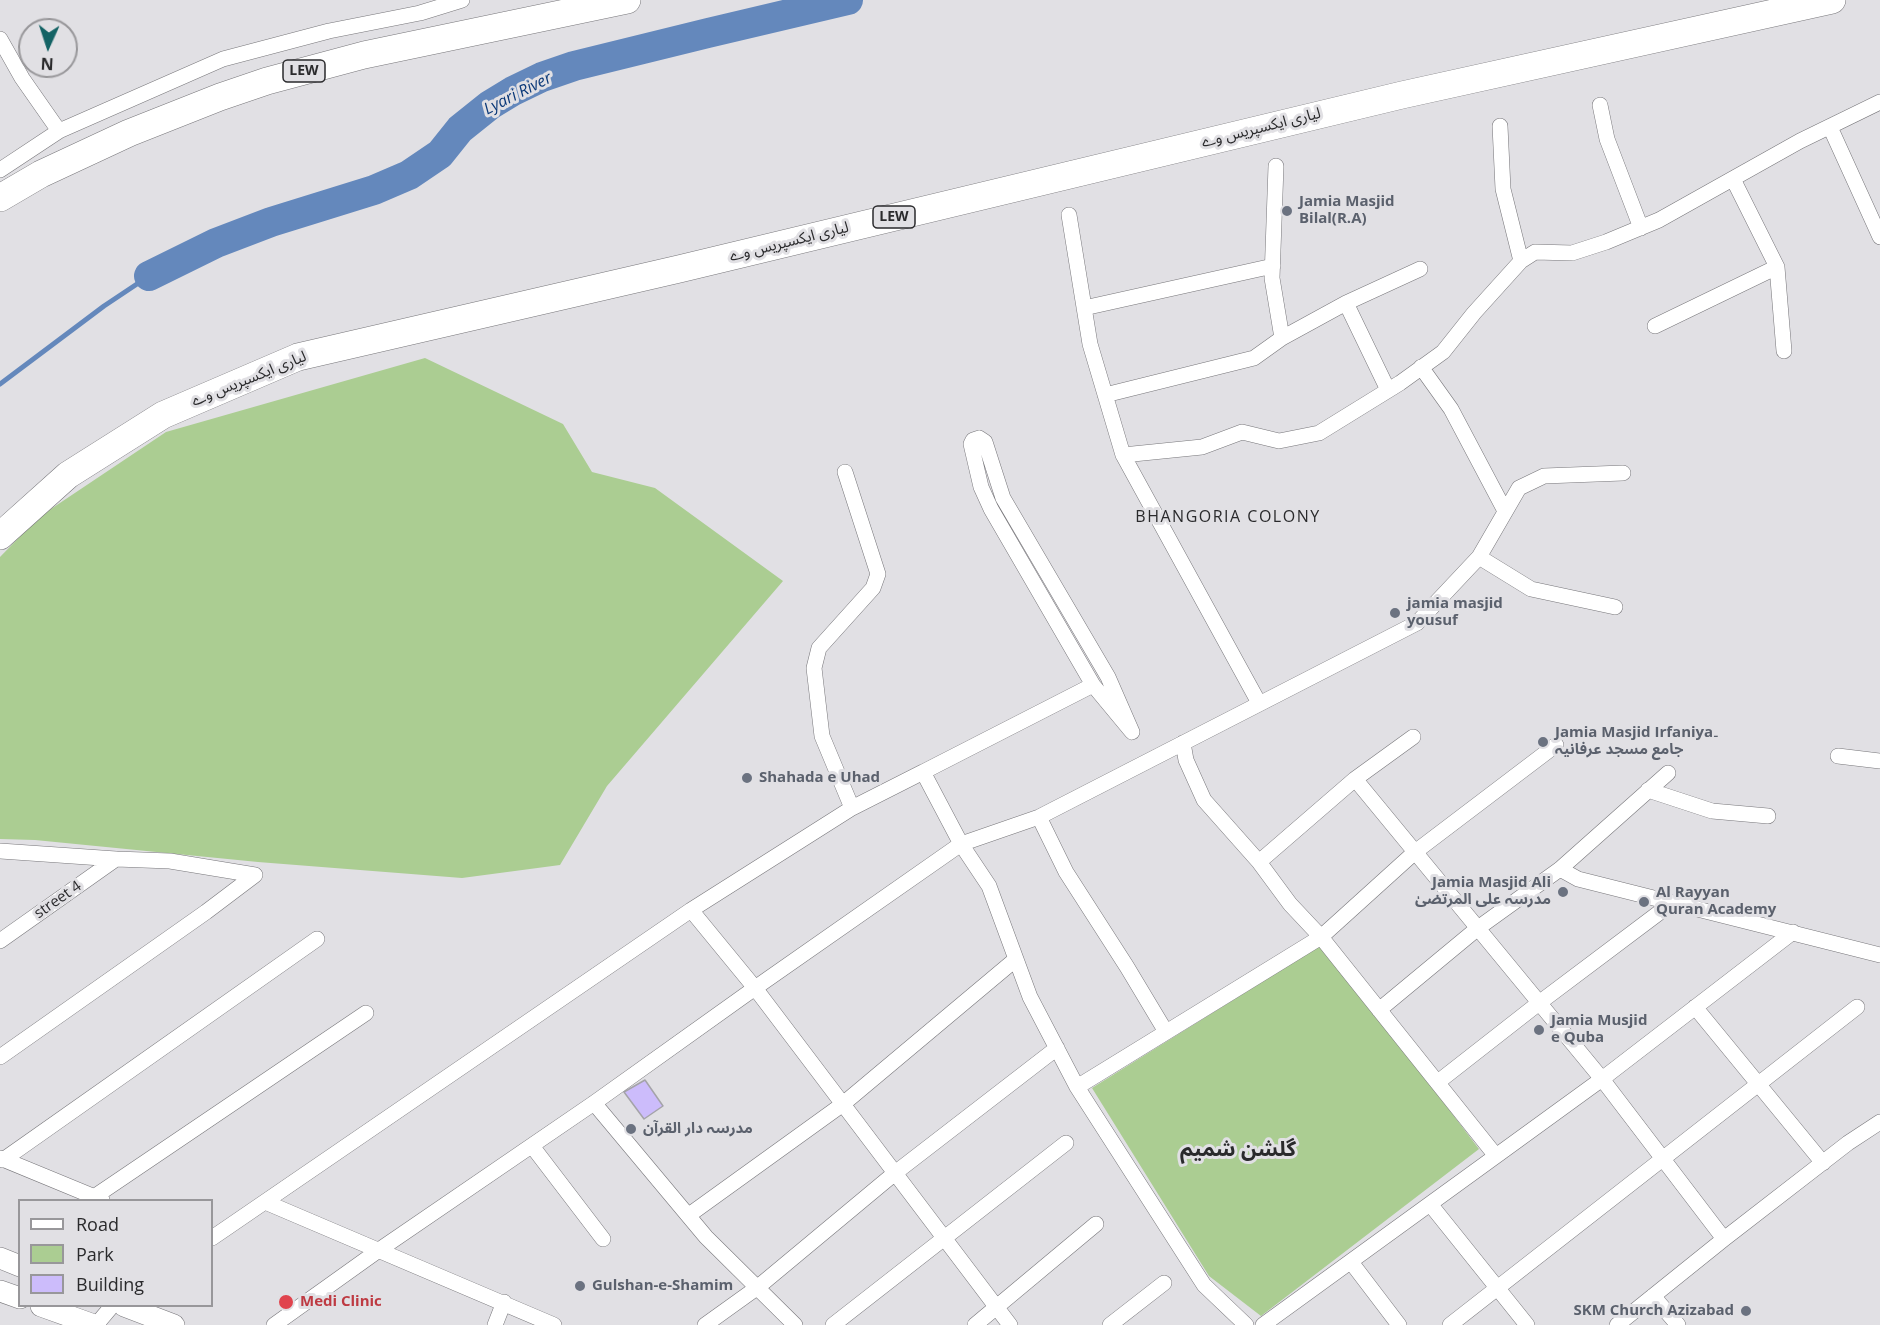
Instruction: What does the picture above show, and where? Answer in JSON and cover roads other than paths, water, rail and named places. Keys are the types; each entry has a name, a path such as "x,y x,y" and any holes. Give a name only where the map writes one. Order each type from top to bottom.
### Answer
{"highway":[{"name":"LEW","path":"0,198 41,174 129,133 267,81 364,55 627,0"},
{"name":"لیاری ایکسپریس وے","path":"0,536 68,475 163,415 298,357 679,269 1402,95 1832,0"}],"main road":[{"path":"0,1258 18,1265"},
{"path":"0,1291 18,1297"},
{"path":"46,1307 95,1325"},
{"path":"129,1307 174,1325"}],"street":[{"path":"0,170 59,132 223,59 329,31 420,13 462,0"},
{"path":"0,39 22,78 59,132"},
{"path":"1123,455 1202,447 1242,432 1280,441 1319,433 1443,352 1474,313 1521,261 1535,252 1572,253 1641,228 1880,102"},
{"path":"1600,105 1607,140 1641,228"},
{"path":"1500,126 1503,189 1521,261"},
{"path":"1830,127 1880,237"},
{"path":"1276,166 1272,278 1282,338"},
{"path":"1733,179 1777,267 1784,351"},
{"path":"1069,215 1090,344 1123,455 1259,703"},
{"path":"1084,308 1273,266"},
{"path":"1655,326 1777,267"},
{"path":"1105,395 1254,358 1282,338 1346,303 1420,269"},
{"path":"1346,303 1388,390"},
{"path":"1421,367 1451,409 1505,511"},
{"path":"979,438 985,442 1003,498 1108,677 1132,732 1093,685 981,487 971,444 975,439 979,438"},
{"path":"845,472 878,574 873,588 819,648 814,669 822,736 852,807"},
{"path":"274,1325 961,844 1039,817 1417,623 1479,556 1519,488 1544,476 1623,473"},
{"path":"1479,556 1531,589 1615,607"},
{"path":"213,1237 691,910 852,807 1093,685"},
{"path":"1259,862 1355,779 1413,737"},
{"path":"1183,743 1186,760 1204,800 1259,862 1290,904 1321,937 1496,1156"},
{"path":"1077,1087 1321,937 1415,852 1556,744"},
{"path":"1838,756 1880,761"},
{"path":"923,772 961,844 989,886 1030,997 1077,1087 1204,1285 1246,1325"},
{"path":"1379,1010 1478,928 1560,869 1668,773"},
{"path":"1355,779 1602,1079 1724,1239"},
{"path":"1648,790 1712,811 1768,816"},
{"path":"1039,817 1065,872 1166,1032"},
{"path":"0,851 170,861 255,875 0,1057"},
{"name":"street 4","path":"0,941 116,859"},
{"path":"1560,869 1578,879 1880,955"},
{"path":"1438,1082 1672,903"},
{"path":"691,910 755,988 1010,1325"},
{"path":"1263,1325 1602,1079 1793,932"},
{"path":"2,1159 317,939"},
{"path":"689,1215 843,1104 1016,959"},
{"path":"1695,1007 1823,1163"},
{"path":"1450,1325 1857,1007"},
{"path":"2,1159 98,1199 366,1012"},
{"path":"705,1325 758,1287 895,1173 1057,1048"},
{"path":"594,1103 706,1237 795,1325"},
{"path":"1617,1325 1724,1239 1880,1122"},
{"path":"833,1325 1066,1143"},
{"path":"532,1146 603,1239"},
{"path":"265,1202 554,1325"},
{"path":"1430,1204 1527,1325"},
{"path":"975,1325 1096,1224"},
{"path":"1351,1262 1399,1325"},
{"path":"1110,1325 1164,1283"},
{"path":"1653,1296 1678,1325"},
{"path":"495,1325 504,1302"},
{"path":"95,1325 110,1307"}],"waterway":[{"name":"Lyari River","path":"149,276 216,243 271,222 374,190 409,175 440,154 460,129 490,105 542,77 574,66 848,0"},
{"path":"0,384 104,306 149,276"}],"place":[{"name":"Jamia Masjid Bilal(R.A)","path":"1287,211"},
{"name":"jamia masjid yousuf","path":"1395,613"},
{"name":"Jamia Masjid Irfaniya۔ جامع مسجد عرفانیہ","path":"1543,742"},
{"name":"Shahada e Uhad","path":"747,778"},
{"name":"Jamia Masjid Ali مدرسہ علی المرتضیٰ","path":"1563,892"},
{"name":"Al Rayyan Quran Academy","path":"1644,902"},
{"name":"Jamia Musjid e Quba","path":"1539,1030"},
{"name":"مدرسہ دار القرآن","path":"631,1129"},
{"name":"Gulshan-e-Shamim","path":"580,1286"},
{"name":"Medi Clinic","path":"286,1302"},
{"name":"SKM Church Azizabad","path":"1746,1311"}],"district":[{"name":"BHANGORIA COLONY","path":"1228,517"},
{"name":"گلشن شمیم","path":"1238,1150"}]}
